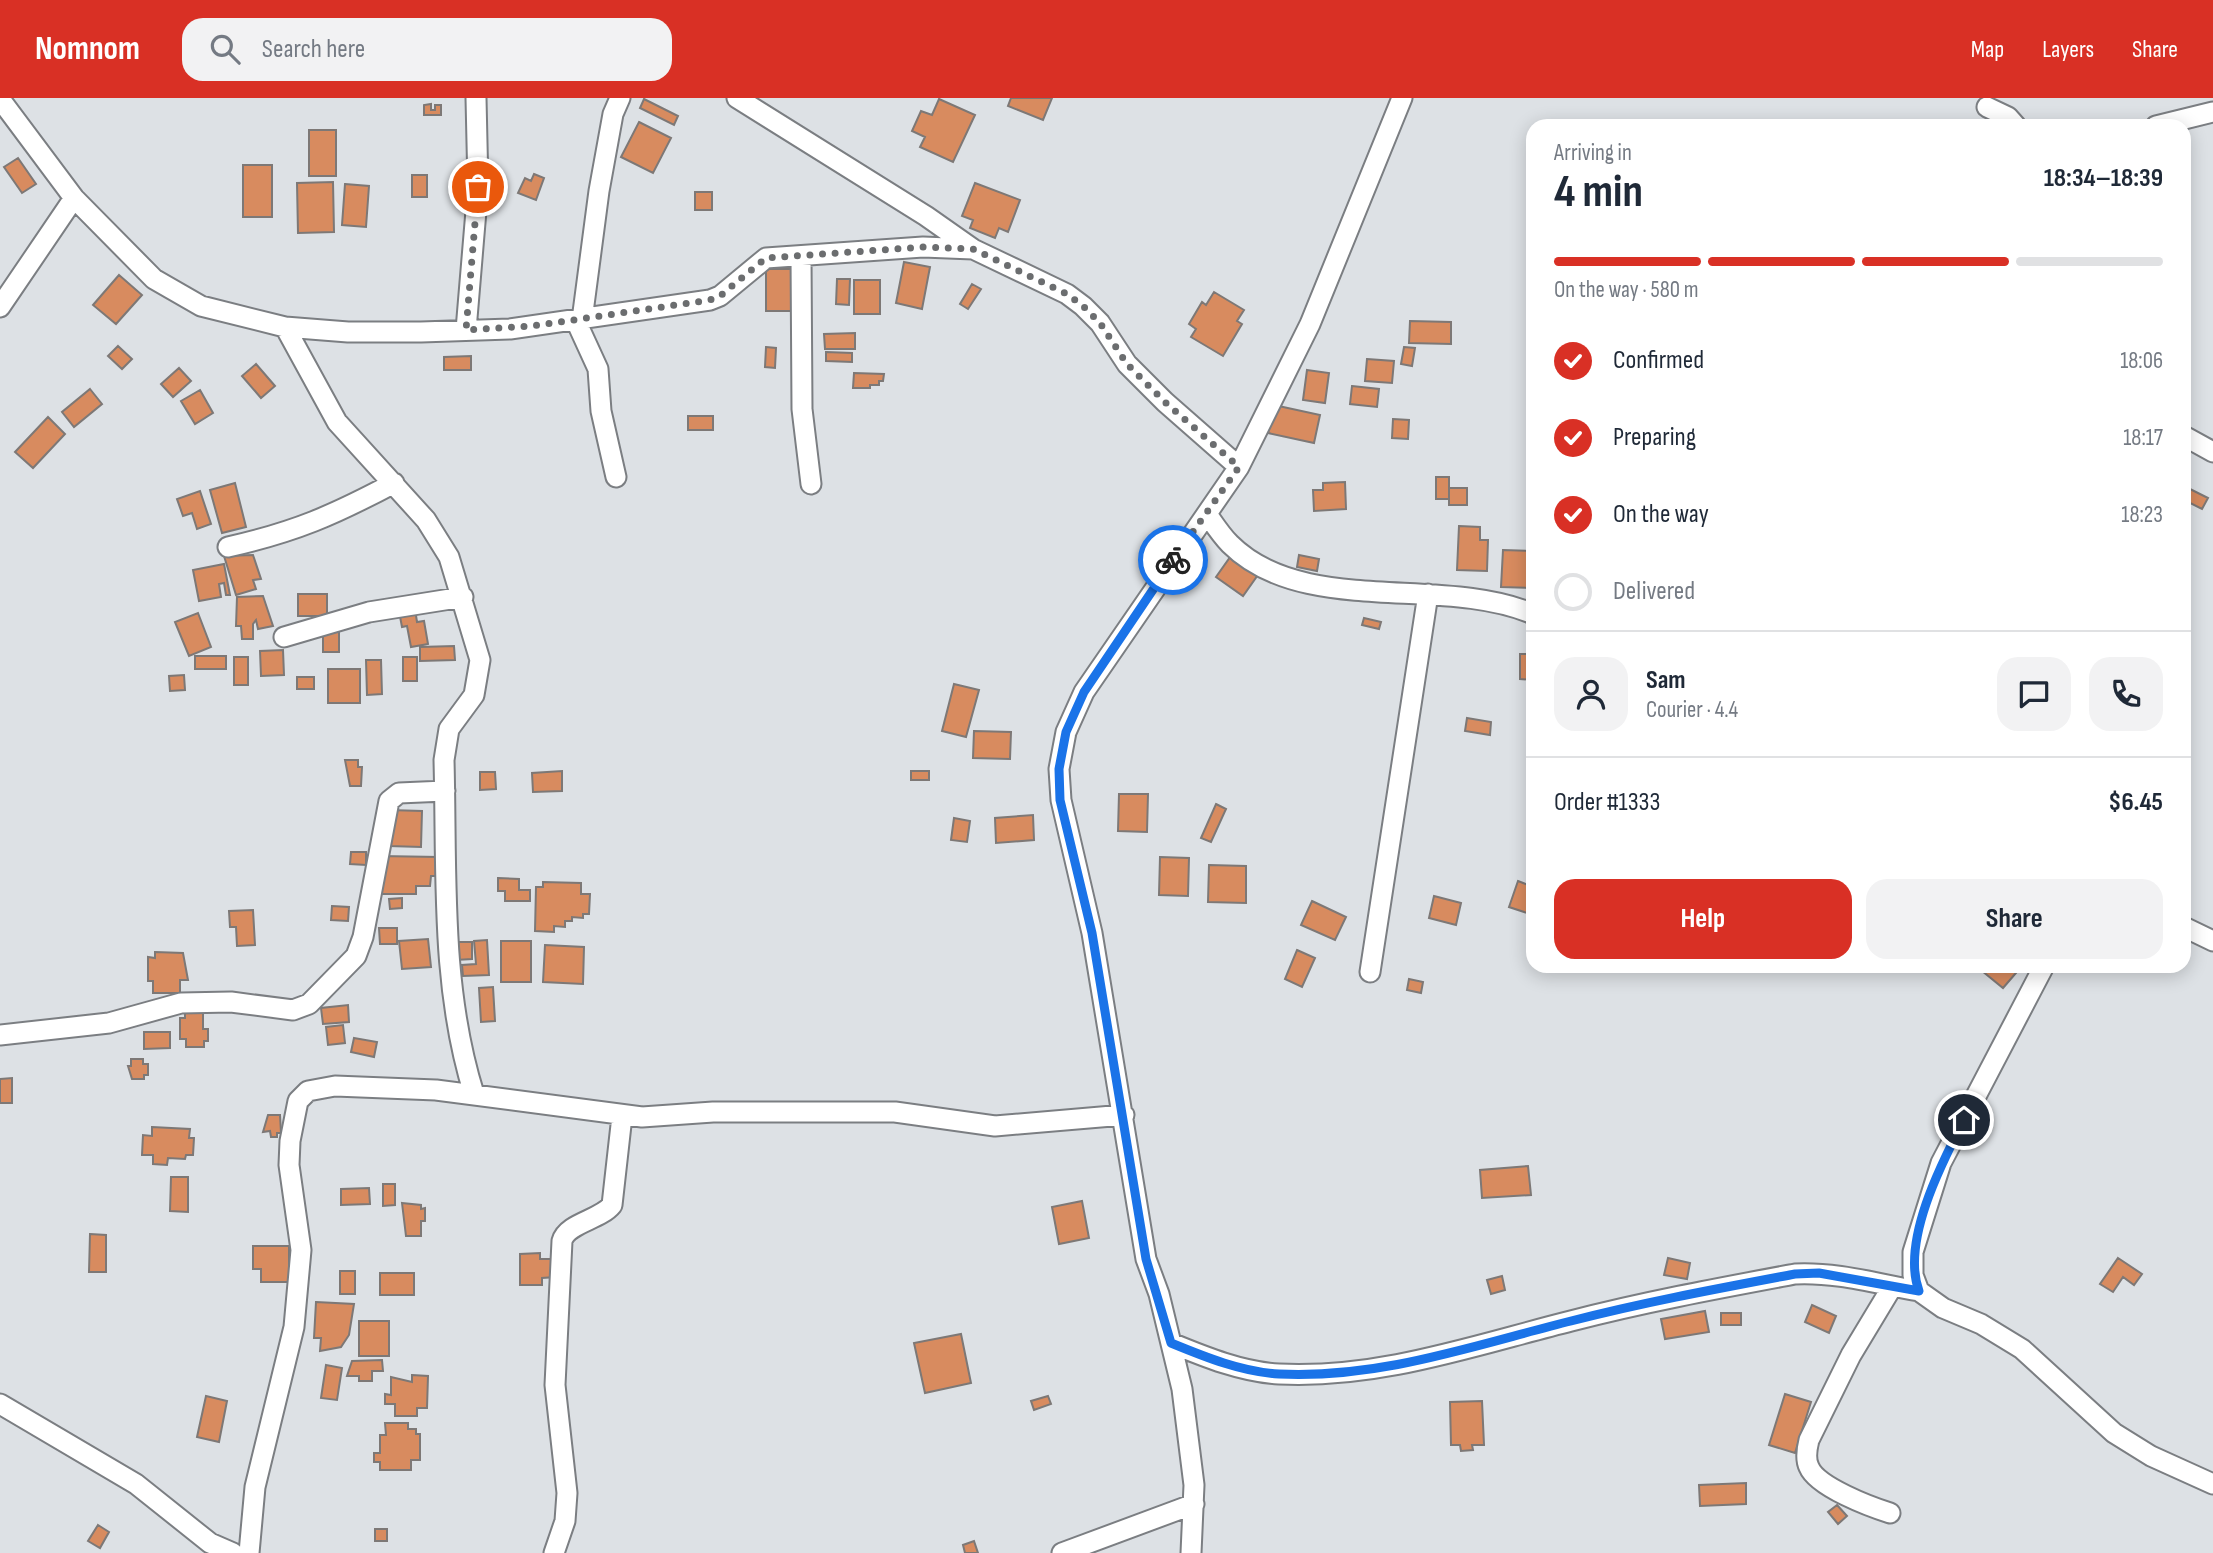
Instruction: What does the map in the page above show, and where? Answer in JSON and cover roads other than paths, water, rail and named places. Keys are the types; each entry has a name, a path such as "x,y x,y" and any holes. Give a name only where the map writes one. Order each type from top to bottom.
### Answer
{"street":[{"path":"466,330 478,187 475,98"},
{"path":"616,477 601,411 598,369 579,320 613,114 620,98"},
{"path":"737,98 926,216 973,249 1067,294 1100,323 1127,364 1165,402 1239,467"},
{"path":"1191,1553 1194,1504 1189,1432 1171,1343 1146,1259 1092,933 1060,800 1059,769 1066,732 1084,692 1239,467 1311,324 1402,98"},
{"path":"0,99 74,198 154,279 181,297 201,306 285,327 348,332 510,329 710,300 720,296 759,261 923,247 973,249"},
{"path":"1988,110 2010,119"},
{"path":"2184,119 2213,112"},
{"path":"0,307 74,198"},
{"path":"801,256 802,409 811,484"},
{"path":"285,327 337,422 394,483 440,539 463,597 480,660 479,680 474,695 449,729 445,745 447,947 458,1033 474,1094"},
{"path":"2191,440 2213,452"},
{"path":"228,547 310,525 394,483"},
{"path":"1207,514 1231,545 1261,566 1290,577 1331,587 1505,602 1526,611"},
{"path":"1370,972 1429,594"},
{"path":"284,637 369,612 463,597"},
{"path":"0,1035 109,1023 181,1003 231,1002 293,1010 309,1004 356,956 363,937 389,801 399,793 445,791"},
{"path":"2191,930 2213,941"},
{"path":"1919,1291 1913,1275 1913,1252 1941,1163 2040,973"},
{"path":"250,1553 255,1487 294,1327 301,1250 289,1166 294,1116 299,1101 308,1091 335,1086 474,1094 622,1116 713,1112 895,1112 995,1126 1124,1115"},
{"path":"554,1553 565,1521 567,1493 555,1385 562,1241 567,1231 586,1223 612,1205 622,1116"},
{"path":"1171,1343 1216,1361 1277,1374 1393,1366 1452,1355 1571,1321 1795,1274 1819,1273 1919,1291 1943,1308 1981,1324 2022,1349 2114,1433 2151,1457 2213,1484"},
{"path":"1890,1513 1866,1507 1820,1479 1809,1469 1807,1454 1809,1440 1850,1355 1892,1287"},
{"path":"0,1404 136,1484 210,1543 233,1553"},
{"path":"1062,1553 1194,1504"}]}
